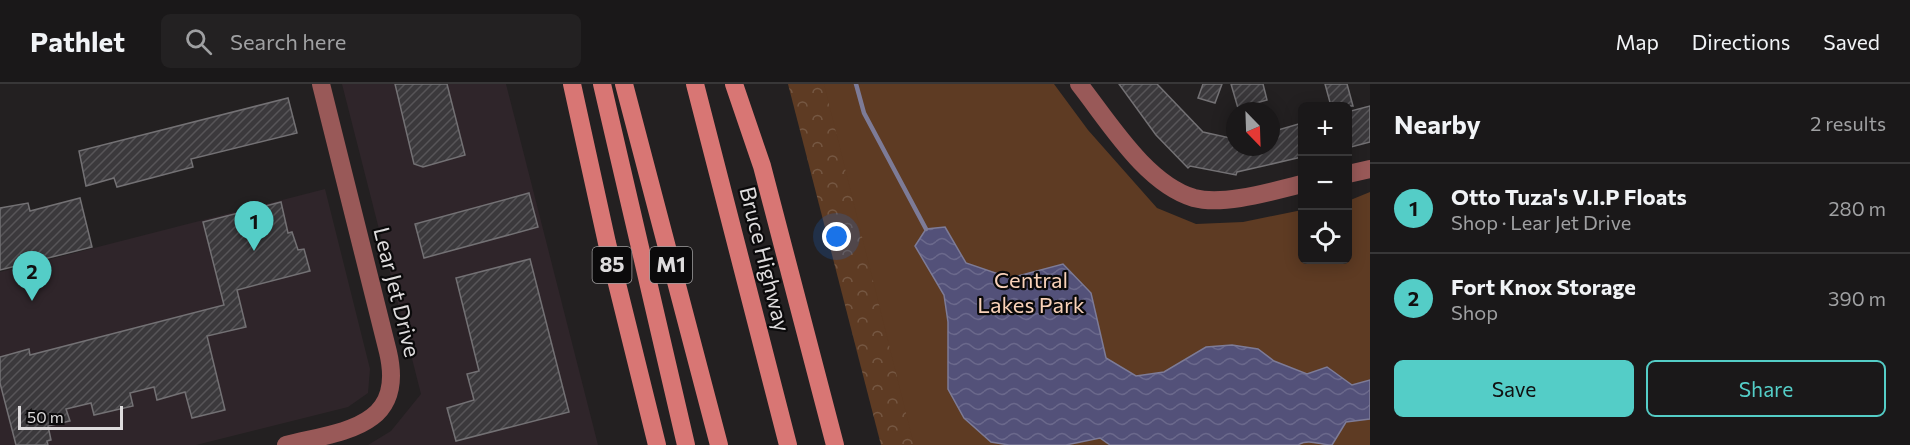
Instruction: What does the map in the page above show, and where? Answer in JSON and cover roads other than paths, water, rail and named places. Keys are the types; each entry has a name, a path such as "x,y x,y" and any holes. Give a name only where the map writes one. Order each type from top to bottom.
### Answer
{"highway":[{"name":"85","path":"572,84 609,255 657,445"},
{"path":"602,84 686,445"},
{"name":"M1","path":"624,84 719,445"},
{"name":"Bruce Highway","path":"695,84 788,445"},
{"path":"734,84 762,166 835,445"},
{"path":"745,84 760,141 762,166"}],"street":[{"name":"Lear Jet Drive","path":"286,445 368,422 386,402 393,380 321,84"},
{"path":"1079,84 1154,177 1195,198 1230,199 1298,185"},
{"path":"1352,173 1370,169"}],"water":[{"path":"945,227 966,263 1010,278 1063,264 1091,293 1106,358 1136,376 1164,372 1206,347 1232,345 1258,349 1274,361 1307,374 1327,367 1352,385 1370,380 1370,419 1346,422 1332,445 1310,442 1298,445 1110,445 1100,438 1066,445 1009,445 991,442 964,418 948,389 948,322 944,295 915,246 926,229"}],"waterway":[{"path":"856,84 864,113 926,229"}],"place":[{"name":"Otto Tuza's V.I.P Floats","path":"254,251"},
{"name":"Fort Knox Storage","path":"32,301"}],"park label":[{"name":"Central Lakes Park","path":"1031,292"}]}
